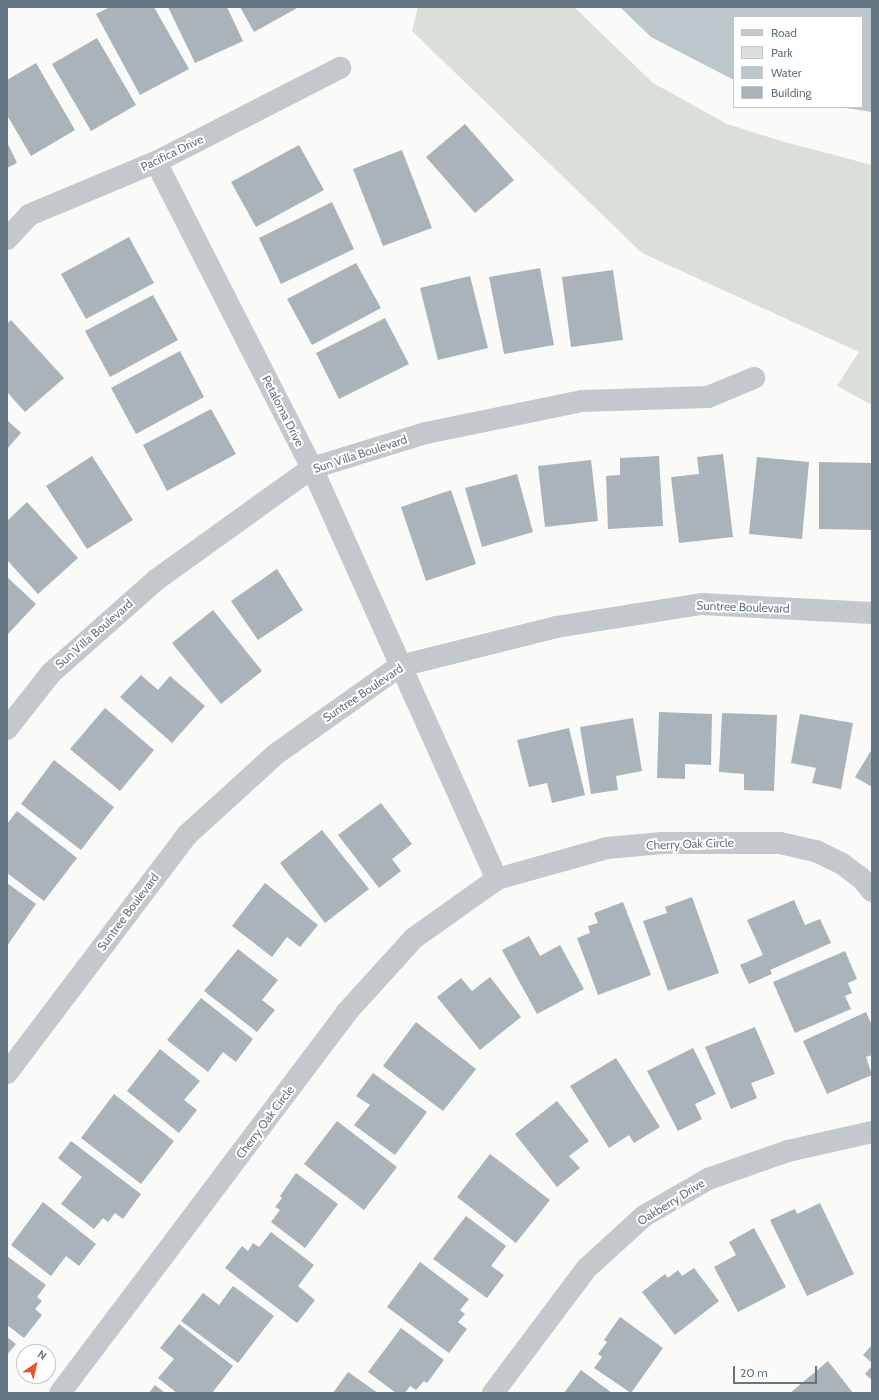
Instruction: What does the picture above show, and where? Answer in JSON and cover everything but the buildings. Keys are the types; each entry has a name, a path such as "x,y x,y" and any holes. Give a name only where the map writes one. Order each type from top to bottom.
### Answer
{"street":[{"name":"Pacifica Drive","path":"7,239 29,215 156,162 340,68"},
{"name":"Petaloma Drive","path":"156,162 312,468 400,666"},
{"name":"Sun Villa Boulevard","path":"7,729 51,673 156,580 312,468 426,433 582,401 708,397 754,378"},
{"name":"Suntree Boulevard","path":"7,1073 187,835 276,754 400,666 556,627 701,604 872,613"},
{"path":"400,666 498,879"},
{"name":"Cherry Oak Circle","path":"60,1393 346,1013 414,938 498,879 607,848 663,843 780,843 816,852 841,863 861,878 872,891"},
{"name":"Oakberry Drive","path":"493,1393 587,1268 644,1216 708,1179 788,1151 872,1132"}],"green space":[{"path":"418,7 574,7 653,83 727,124 781,141 872,165 872,405 837,386 859,352 642,253 412,31"}],"water":[{"path":"620,7 872,7 872,112 846,108 863,108 863,16 733,16 733,79 651,37"}]}
